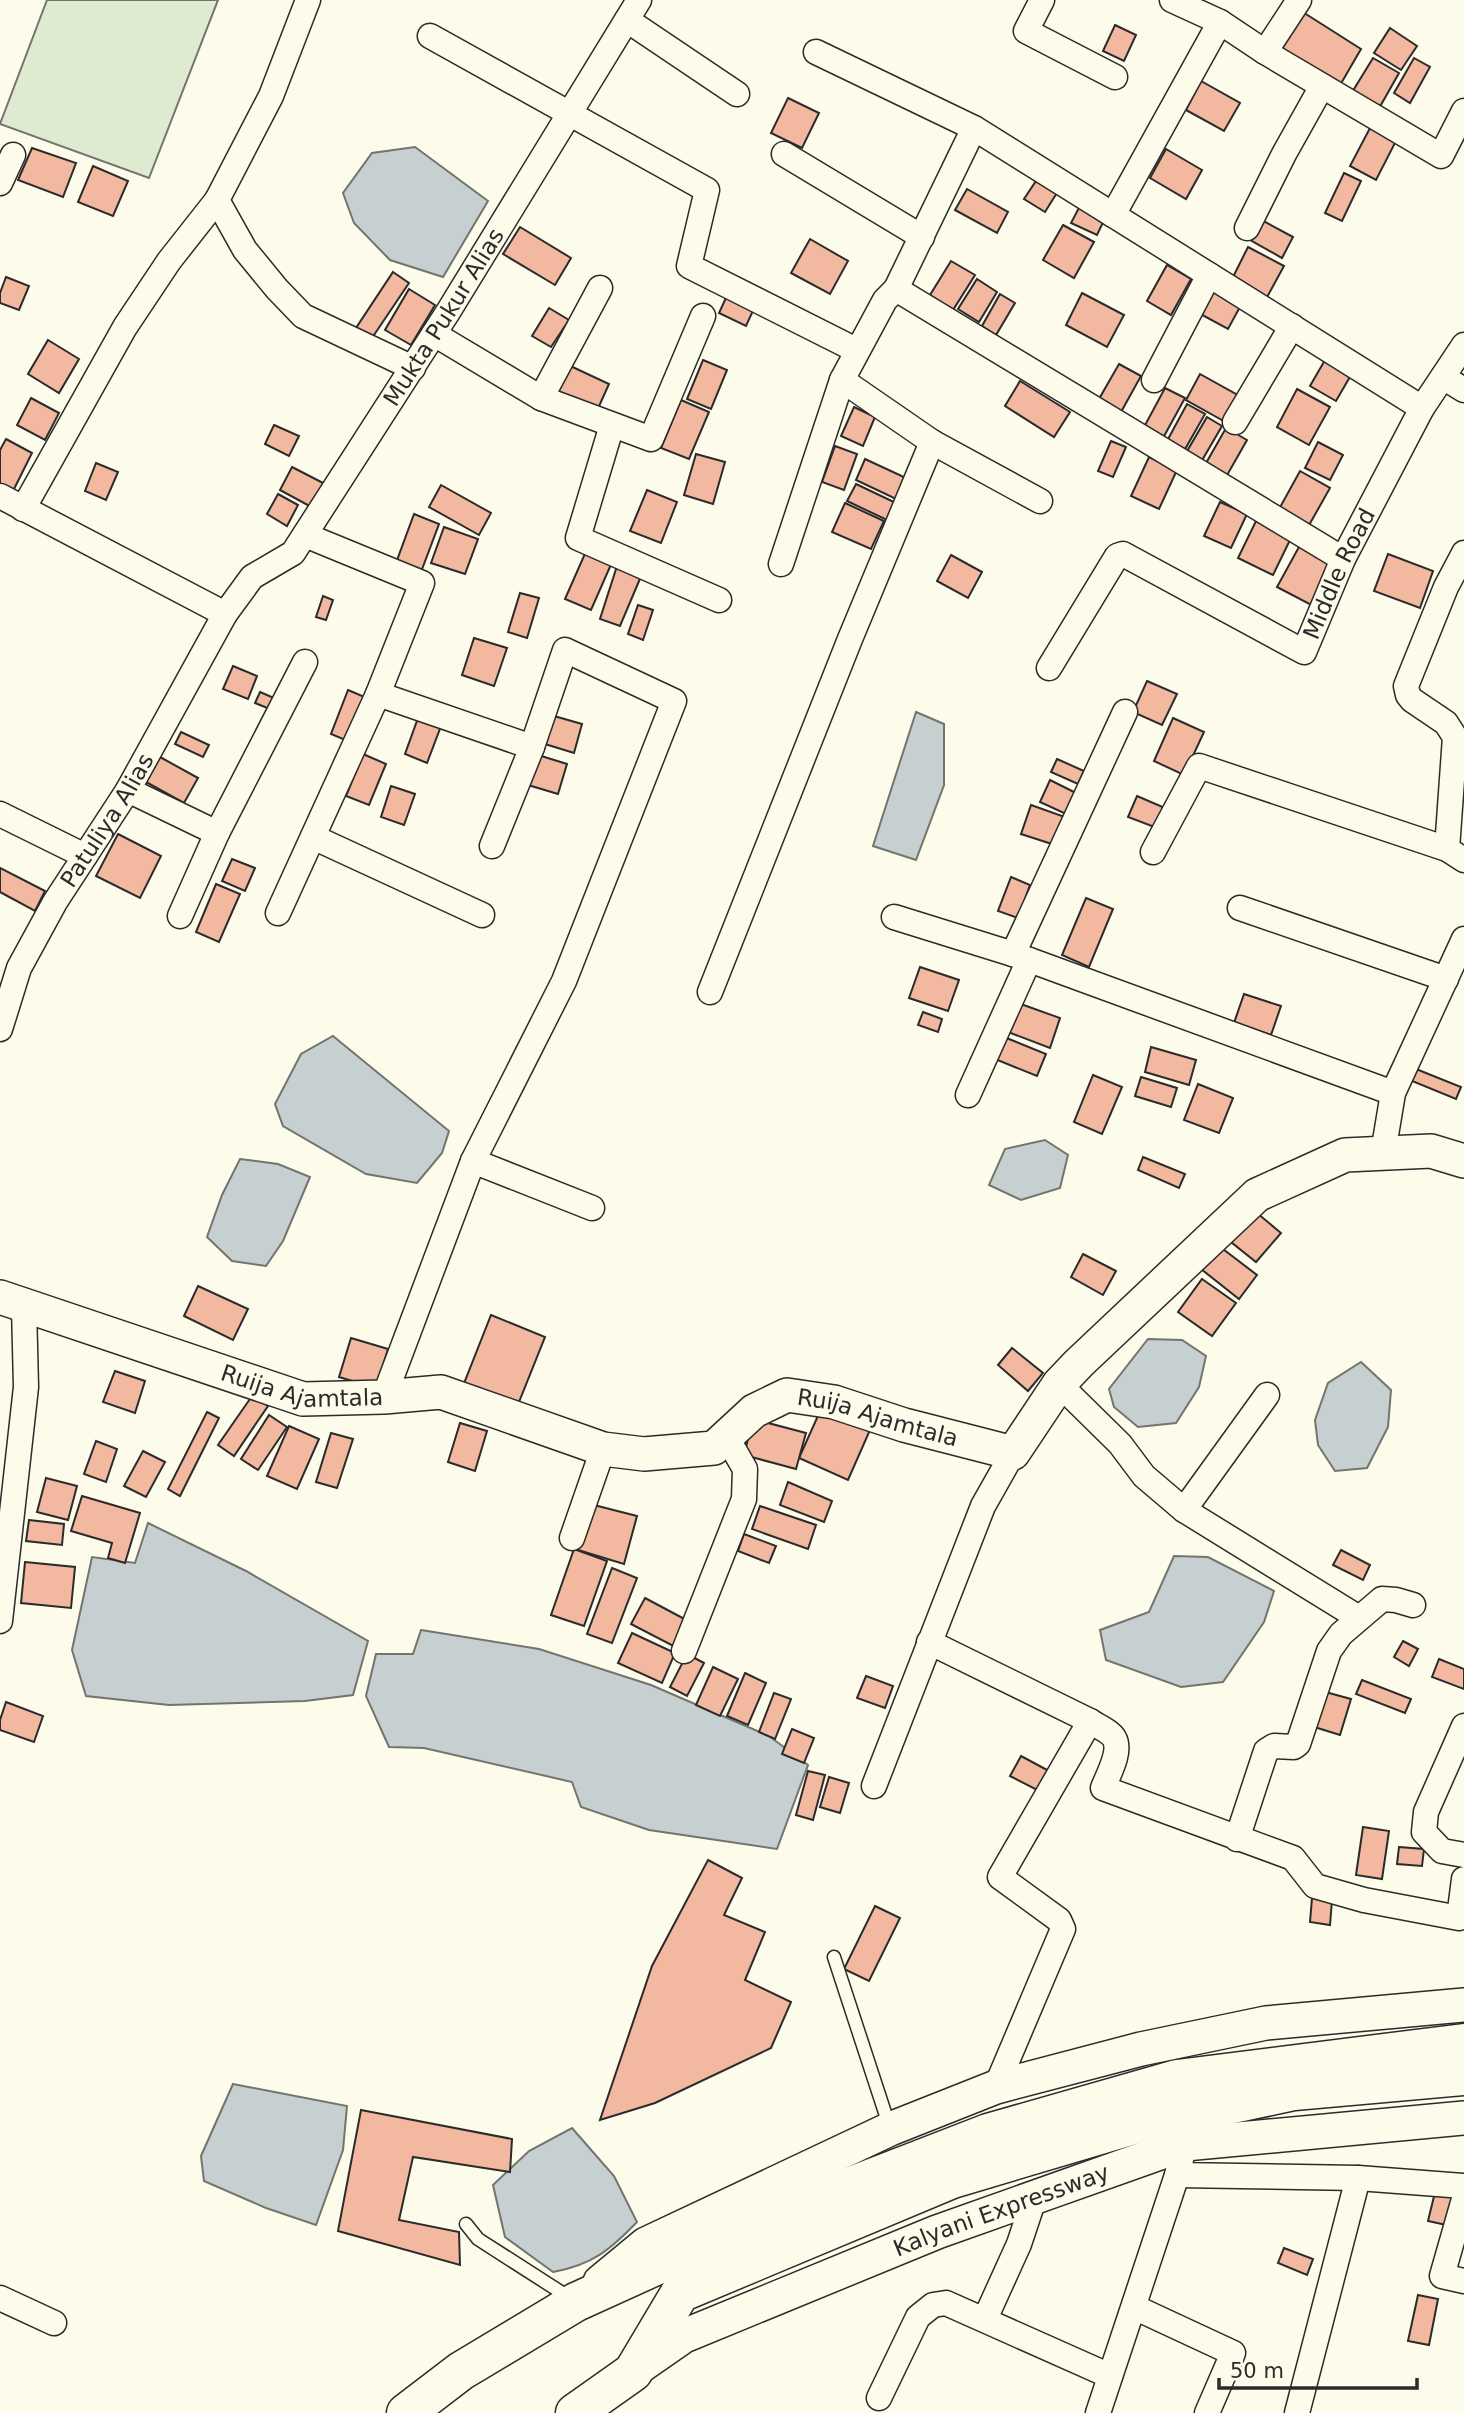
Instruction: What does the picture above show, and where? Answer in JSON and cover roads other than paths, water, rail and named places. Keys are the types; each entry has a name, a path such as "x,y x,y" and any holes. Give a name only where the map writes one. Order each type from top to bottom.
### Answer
{"highway":[{"path":"406,2413 461,2371 576,2302 717,2238 988,2133 1177,2079 1464,2043"},
{"name":"Kalyani Expressway","path":"575,2413 633,2372 680,2293 952,2179 1130,2126 1294,2091 1464,2077"}],"street":[{"path":"23,509 125,327 169,261 218,200 271,96 308,0"},
{"path":"1042,0 1026,31 1115,76"},
{"path":"1172,0 1220,22 1265,52 1441,156 1464,111"},
{"path":"1265,52 1299,0"},
{"path":"633,10 737,94"},
{"name":"Mukta Pukur Alias","path":"225,614 252,577 293,553 413,368 633,10"},
{"path":"1113,215 1220,22"},
{"path":"430,36 706,190 689,266 856,350"},
{"path":"816,52 974,128 1422,408"},
{"path":"1247,229 1322,86"},
{"path":"781,564 842,380 885,300 896,289 974,128"},
{"path":"784,154 922,237"},
{"path":"0,183 13,155"},
{"path":"218,200 245,250 303,316 413,368"},
{"path":"1154,380 1209,275"},
{"path":"541,398 600,288"},
{"path":"896,289 1343,559"},
{"path":"434,334 541,398 651,439 703,316"},
{"path":"1235,422 1292,327"},
{"name":"Middle Road","path":"1049,668 1117,556 1129,556 1304,652 1343,559 1422,408 1453,384 1464,345"},
{"path":"842,380 932,442 1040,501"},
{"path":"612,425 578,538 719,600"},
{"path":"710,992 850,639 932,442"},
{"path":"0,496 225,614"},
{"path":"278,913 378,694 422,583 305,535"},
{"path":"1153,852 1199,766 1455,855 1455,737 1446,723 1412,700 1406,686 1446,587 1464,553"},
{"name":"Patuliya Alias","path":"0,1029 10,963 55,902 128,790 225,614"},
{"path":"384,1397 473,1161 564,981 674,701 565,650 532,747 492,846"},
{"path":"180,916 217,833 305,662"},
{"path":"378,694 532,747"},
{"path":"968,1095 1021,957 1125,712"},
{"path":"128,790 217,833"},
{"path":"0,814 85,856"},
{"path":"313,837 482,915"},
{"path":"1240,908 1446,979"},
{"path":"894,917 1021,957 1393,1093"},
{"path":"1383,1153 1393,1093 1464,939"},
{"path":"874,1786 983,1506 1013,1453 1059,1384 1257,1195 1345,1155 1431,1151 1464,1161"},
{"path":"473,1161 592,1208"},
{"path":"1,1611 26,1387 12,1302"},
{"name":"Ruija Ajamtala","path":"12,1302 303,1399 384,1397 441,1392 603,1449 644,1454 714,1448 754,1411 787,1395 834,1402 904,1425 1013,1453"},
{"path":"1059,1384 1120,1444 1144,1476 1184,1510 1359,1618"},
{"path":"1184,1510 1267,1395"},
{"path":"684,1651 744,1499 746,1469 726,1436"},
{"path":"572,1538 603,1449"},
{"path":"1237,1839 1266,1751 1274,1745 1294,1748 1298,1744 1329,1651 1341,1634 1382,1599 1413,1605"},
{"path":"929,1643 1090,1721 1113,1735 1116,1754 1103,1788 1293,1858 1315,1886 1364,1900 1459,1918 1464,1879"},
{"path":"996,2087 1063,1929 1059,1920 1000,1877 1090,1721"},
{"path":"1464,1726 1426,1812 1424,1832 1442,1852 1464,1854"},
{"path":"576,2302 646,2244 890,2129 996,2087 1141,2049 1266,2023 1464,2005"},
{"name":"Kalyani Expressway","path":"633,2372 684,2336 937,2232 1035,2196 1181,2159 1464,2118"},
{"path":"1098,2413 1181,2159 1358,2178 1464,2186"},
{"path":"1297,2413 1358,2178"},
{"path":"985,2319 1019,2244 1035,2196"},
{"path":"1464,2199 1442,2276 1464,2281"},
{"path":"0,2298 54,2323"},
{"path":"878,2398 918,2317 933,2305 946,2303 1110,2376"},
{"path":"1134,2307 1233,2353 1207,2413"}],"lane":[{"path":"834,1957 890,2129"},
{"path":"466,2224 478,2239 576,2302"}]}
